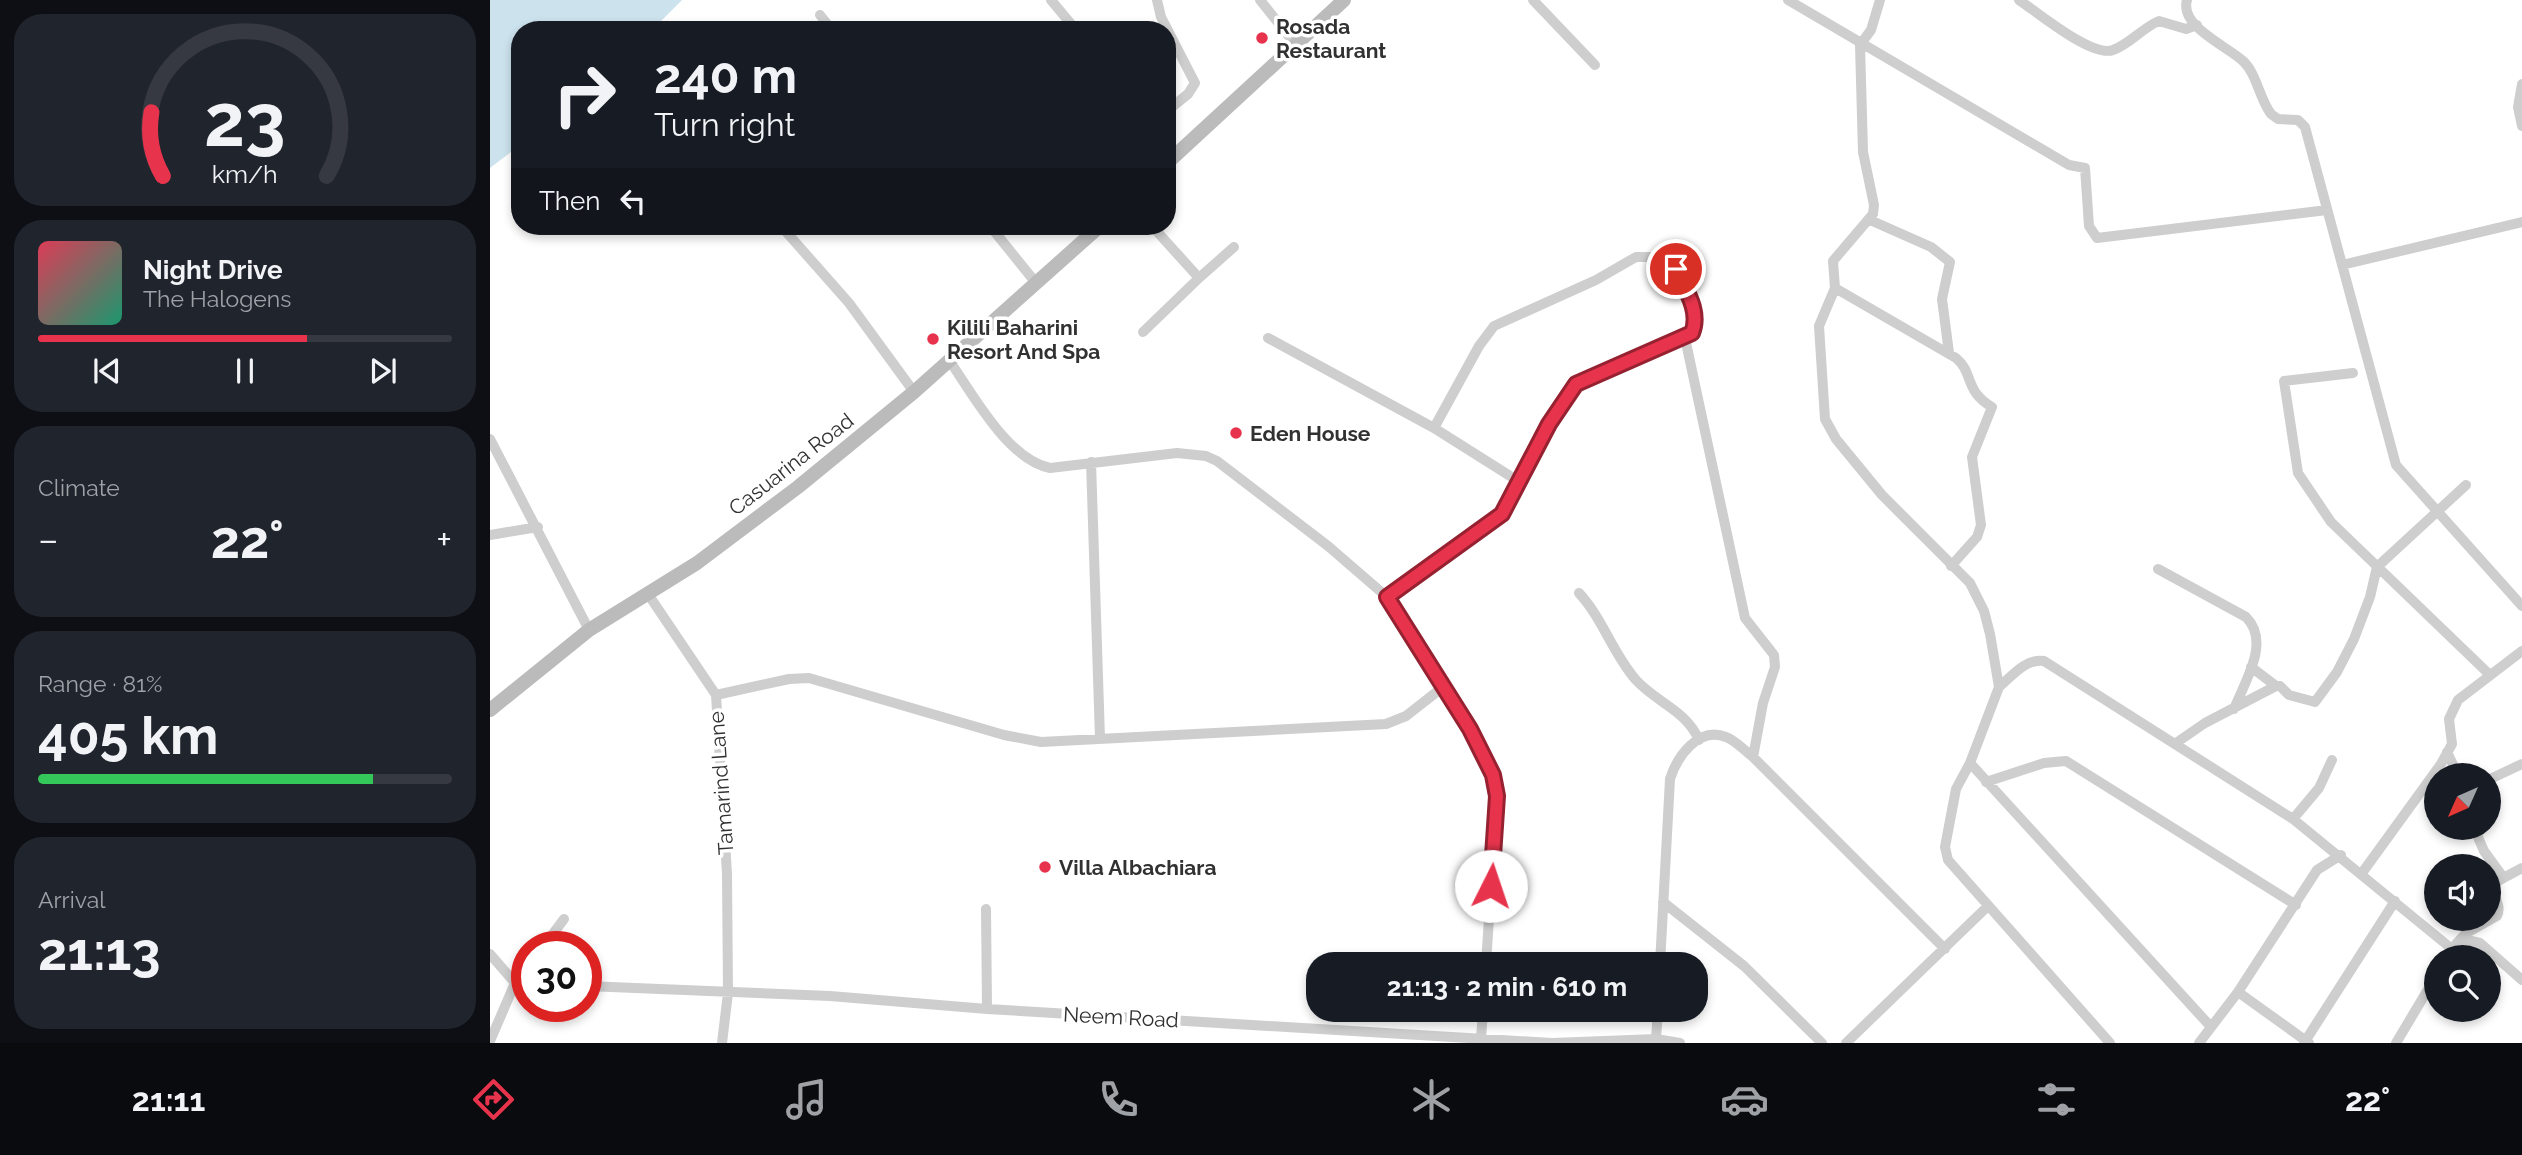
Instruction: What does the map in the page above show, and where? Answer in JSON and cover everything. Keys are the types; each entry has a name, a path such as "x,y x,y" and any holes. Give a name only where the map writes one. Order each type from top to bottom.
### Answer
{"street":[{"path":"1051,0 1068,21"},
{"path":"1260,0 1295,44"},
{"path":"1176,155 1344,0"},
{"path":"1533,0 1595,65"},
{"path":"1788,0 1860,45 2070,165 2085,168 2089,226 2097,238 2327,210"},
{"path":"1880,0 1871,30 1860,45 1863,152 1874,205 1870,220 1833,261 1835,288 1819,326 1825,419 1836,439 1882,495 1970,583 1984,611 1999,687"},
{"path":"2019,0 2088,46 2104,52 2122,46 2160,21 2186,29 2197,26"},
{"path":"2187,0 2187,15 2197,26 2247,65 2270,114 2278,119 2302,122 2396,465 2522,606"},
{"path":"1156,1 1166,21"},
{"path":"820,15 825,21"},
{"path":"1176,43 1195,83 1188,94 1176,104"},
{"path":"2522,84 2518,107 2522,126"},
{"path":"1870,220 1931,247 1950,262 1942,299 1949,353"},
{"path":"2342,265 2522,222"},
{"path":"789,235 849,303 914,392"},
{"path":"997,235 1036,283"},
{"name":"Casuarina Road","path":"490,710 589,630 696,564 761,515 914,392 1090,235"},
{"path":"1160,235 1199,278"},
{"path":"1143,332 1234,247"},
{"path":"1387,597 1499,517 1549,424 1576,384 1591,375 1692,333 1697,321 1676,269 1660,257 1636,257 1488,331 1434,428"},
{"path":"1835,288 1903,330 1949,353 1961,363 1977,398 1992,407 1972,457 1981,525 1977,537 1951,566"},
{"path":"1268,338 1434,428 1518,481"},
{"path":"1685,338 1745,618 1774,655 1775,667 1763,703 1752,757"},
{"path":"948,360 993,422 1029,461 1050,468 1177,453 1206,456 1328,546 1387,597 1488,762 1496,785 1487,952"},
{"path":"2353,373 2284,381 2298,473 2331,522 2490,676"},
{"path":"490,439 538,527 589,630"},
{"path":"1091,463 1100,738"},
{"path":"2251,667 2276,686 2280,685 2289,695 2315,702 2337,672 2354,639 2370,597 2377,567 2466,485"},
{"path":"490,535 538,527"},
{"path":"2158,569 2246,617 2257,631 2257,645 2251,667 2234,709"},
{"path":"1579,593 1592,609 1635,679 1692,724 1699,740"},
{"name":"Tamarind Lane","path":"648,594 716,695 727,874 728,993 722,1043"},
{"path":"2362,873 2448,752 2452,739 2451,711 2458,700 2522,651"},
{"path":"2110,1043 1952,865 1946,854 1956,789 1970,763 1999,687 2022,666 2037,660 2045,662 2176,743 2293,819 2341,855 2446,945"},
{"path":"716,695 809,678 1022,739 1041,742 1386,724 1406,716 1443,687"},
{"path":"2176,743 2205,723 2276,686"},
{"path":"1661,952 1670,779 1679,756 1708,736 1725,736 1752,757 1945,949"},
{"path":"2448,752 2453,763"},
{"path":"2293,819 2319,788 2332,760"},
{"path":"1986,782 2045,763 2066,761 2296,905"},
{"path":"1970,763 2210,1027"},
{"path":"2501,774 2522,764"},
{"path":"2479,840 2503,877"},
{"path":"2199,1043 2238,992 2317,870 2341,855"},
{"path":"2456,945 2465,934 2497,916 2500,907 2492,890 2494,883 2522,868"},
{"path":"2238,992 2306,1042 2395,901"},
{"path":"1663,902 1744,966 1822,1043"},
{"path":"1846,1043 1988,906"},
{"path":"986,909 987,1009"},
{"path":"555,931 564,919"},
{"path":"2463,945 2471,941 2482,945"},
{"path":"490,954 511,974"},
{"path":"2501,960 2522,980"},
{"name":"Neem Road","path":"602,987 830,996 987,1009 1552,1043 1656,1039 1680,1043"},
{"path":"2401,1041 2424,998"},
{"path":"490,1041 511,1002"},
{"path":"1481,1039 1482,1022"},
{"path":"1656,1039 1657,1022"}],"water":[{"path":"490,0 682,0 661,21 511,21 511,152 490,168"}],"place":[{"name":"Rosada Restaurant","path":"1262,38"},
{"name":"Kilili Baharini Resort And Spa","path":"933,339"},
{"name":"Eden House","path":"1236,433"},
{"name":"Villa Albachiara","path":"1045,867"}],"route":[{"path":"1491,886 1497,796 1493,775 1470,729 1387,597 1502,514 1532,453 1566,395 1576,384 1591,375 1692,333 1697,321 1676,269"}]}
